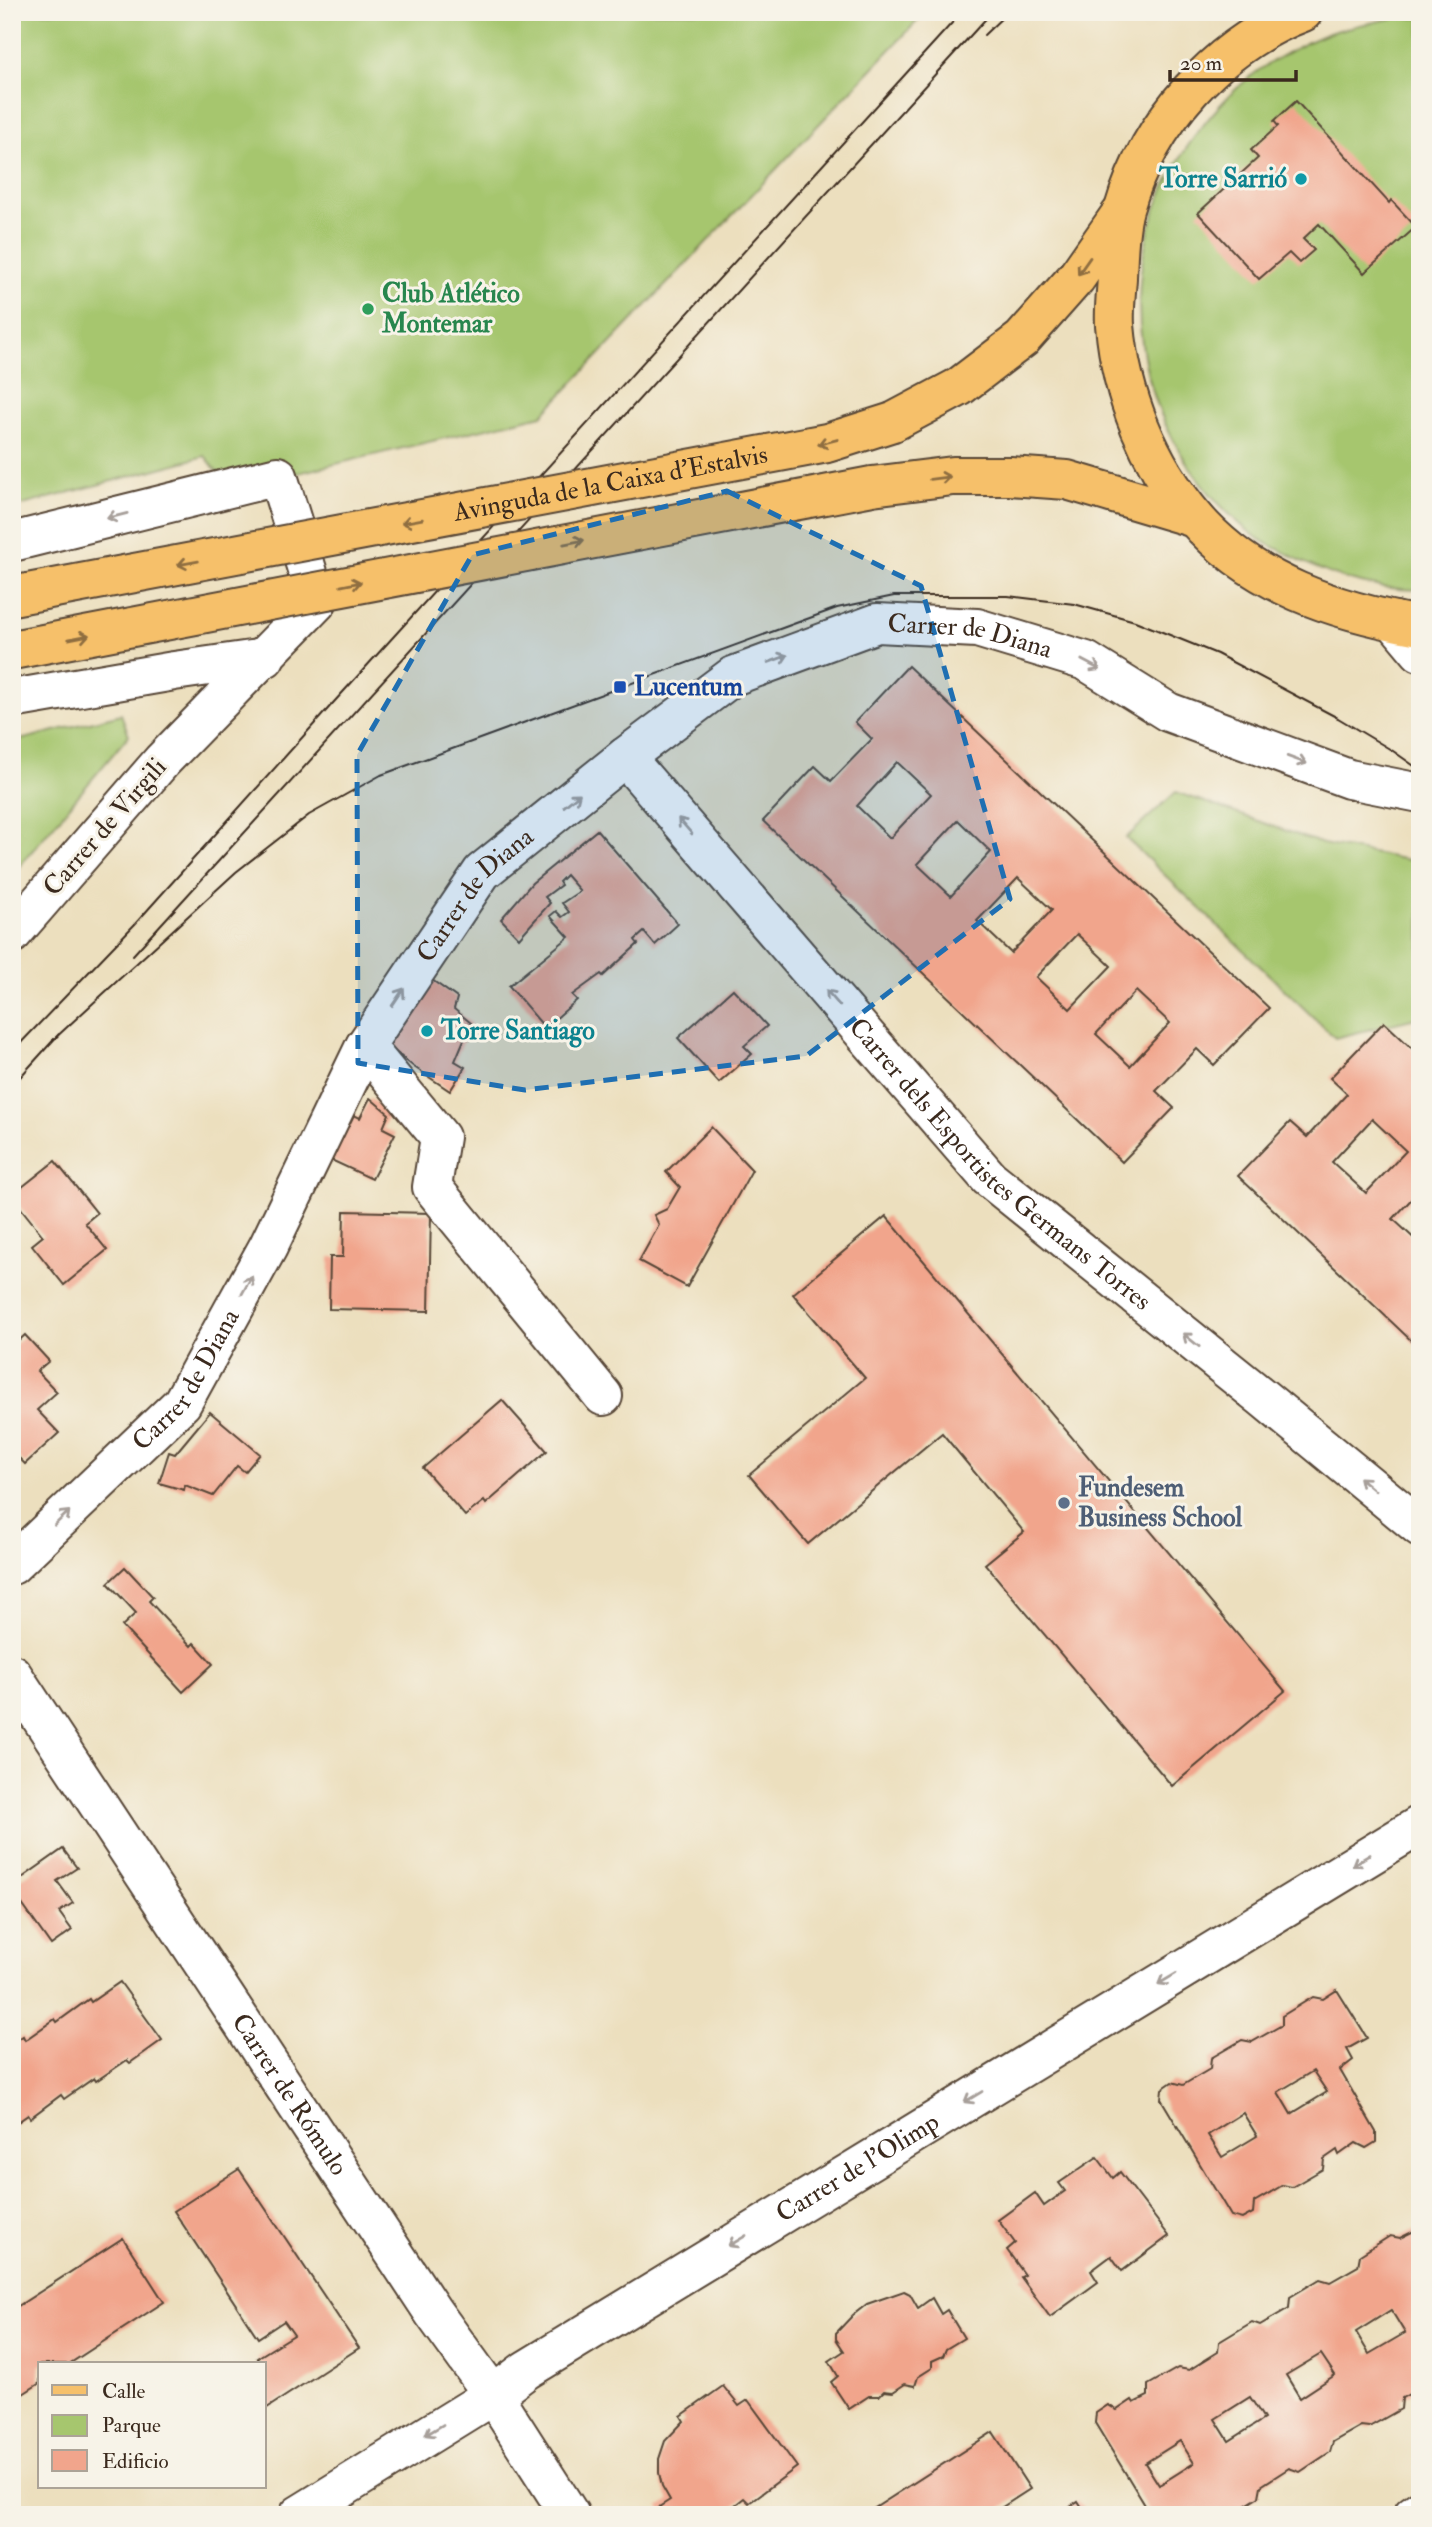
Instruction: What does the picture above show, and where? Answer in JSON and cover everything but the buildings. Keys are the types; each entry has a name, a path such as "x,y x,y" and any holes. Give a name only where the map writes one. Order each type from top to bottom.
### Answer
{"main road":[{"path":"1303,12 1287,18 1240,45 1201,78 1164,123 1141,165 1124,210 1119,239 1115,324 1127,395 1152,455 1195,518 1228,549 1291,590 1331,606 1407,624"},
{"name":"Avinguda de la Caixa d'Estalvis","path":"12,596 827,443 893,422 959,387 1022,339 1076,278 1124,210"},
{"name":"Avinguda de la Caixa d'Estalvis","path":"12,650 873,486 953,476 1067,480 1195,518"}],"street":[{"name":"Carrer de Virgili","path":"12,542 278,476 317,602 162,761 12,934"},
{"name":"Carrer de Diana","path":"12,1565 181,1403 268,1247 365,1046 482,872 625,757 733,676 877,623 977,628 1086,661 1168,712 1349,779 1420,793"},
{"path":"1407,624 1420,652"},
{"path":"12,699 265,658"},
{"path":"174,671 200,723"},
{"name":"Carrer dels Esportistes Germans Torres","path":"625,757 989,1178 1420,1527"},
{"path":"365,1046 440,1137 432,1187 603,1396"},
{"name":"Carrer de Rómulo","path":"12,1674 433,2312 493,2395 570,2515"},
{"name":"Carrer de l'Olimp","path":"299,2515 493,2395 538,2362 1420,1825"},
{"path":"1413,2515 1420,2510"}],"highlighted area":[{"path":"727,491 921,586 1010,899 806,1056 525,1090 358,1063 357,755 472,555"}],"green space":[{"name":"Club Atlético Montemar","path":"12,12 926,12 542,415 231,489 205,456 12,508"},
{"path":"1399,17 1420,18 1420,590 1383,587 1349,580 1301,561 1259,539 1213,497 1180,452 1156,402 1143,349 1139,294 1147,239 1165,186 1195,136 1220,106 1239,86 1260,70 1308,42 1340,30"},
{"path":"121,714 129,735 12,875 12,742"},
{"path":"1176,792 1323,844 1420,862 1420,1017 1335,1038 1126,838"}],"tram line":[{"path":"12,1052 135,924 962,12"},
{"path":"133,955 992,12"},
{"path":"984,35 1008,12"},
{"path":"53,1040 236,872 309,815 381,775 837,608 894,596 1008,596 1074,604 1135,621 1217,654 1338,718 1420,770"},
{"path":"12,1086 59,1034"}],"place":[{"name":"Torre Sarrió","path":"1301,179"},
{"name":"Club Atlético Montemar","path":"368,309"},
{"name":"Lucentum","path":"620,687"},
{"name":"Torre Santiago","path":"427,1031"},
{"name":"Fundesem Business School","path":"1064,1503"}]}
